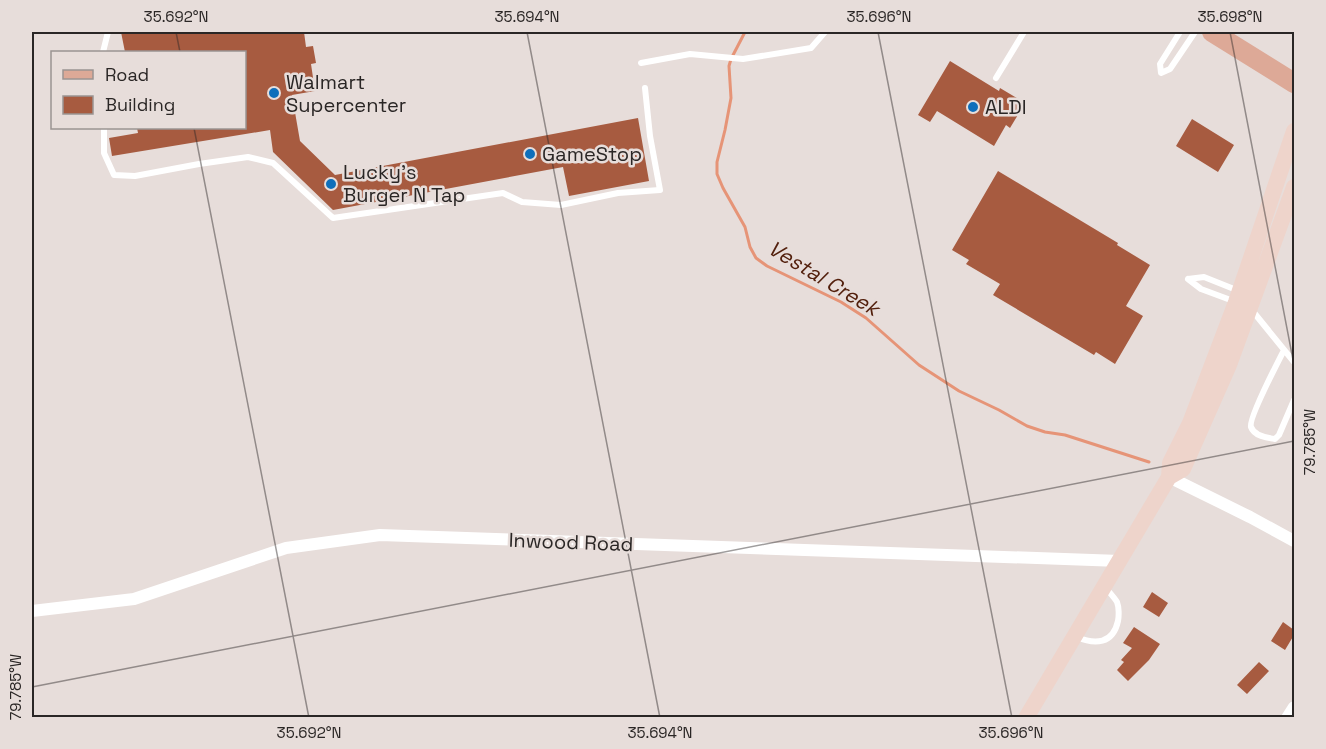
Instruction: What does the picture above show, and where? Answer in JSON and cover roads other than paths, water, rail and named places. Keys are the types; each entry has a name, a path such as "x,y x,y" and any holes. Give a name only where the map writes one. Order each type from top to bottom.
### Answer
{"main road":[{"path":"1212,32 1294,83"},
{"path":"1026,717 1169,477 1183,469 1229,365 1242,300 1294,131"},
{"path":"1242,300 1294,187"}],"street":[{"path":"1169,477 1294,541"},
{"name":"Inwood Road","path":"32,611 134,599 286,548 380,535 1120,561"},
{"path":"1287,717 1294,707"}],"lane":[{"path":"103,51 108,32"},
{"path":"641,63 690,54 742,59 811,48 825,32"},
{"path":"996,78 1024,32"},
{"path":"1180,32 1160,64 1161,73 1170,69 1195,32"},
{"path":"104,129 104,153 114,175 135,176 248,157 273,163 333,218 503,193 522,202 561,205 618,193 660,190 650,136 645,88"},
{"path":"1242,300 1201,289 1188,279 1204,277 1242,300 1294,362"},
{"path":"1284,350 1254,412 1250,424 1252,430 1258,435 1275,439 1279,435 1294,400"},
{"path":"1075,636 1097,642 1109,637 1115,629 1118,618 1117,603 1104,586"}],"waterway":[{"name":"Vestal Creek","path":"745,32 729,66 731,98 717,162 717,174 745,227 750,247 756,258 767,266 841,302 866,318 919,365 959,391 1027,426 1065,435 1149,462"}],"place":[{"name":"Walmart Supercenter","path":"274,93"},
{"name":"ALDI","path":"973,107"},
{"name":"GameStop","path":"530,154"},
{"name":"Lucky's Burger N Tap","path":"331,184"}]}
